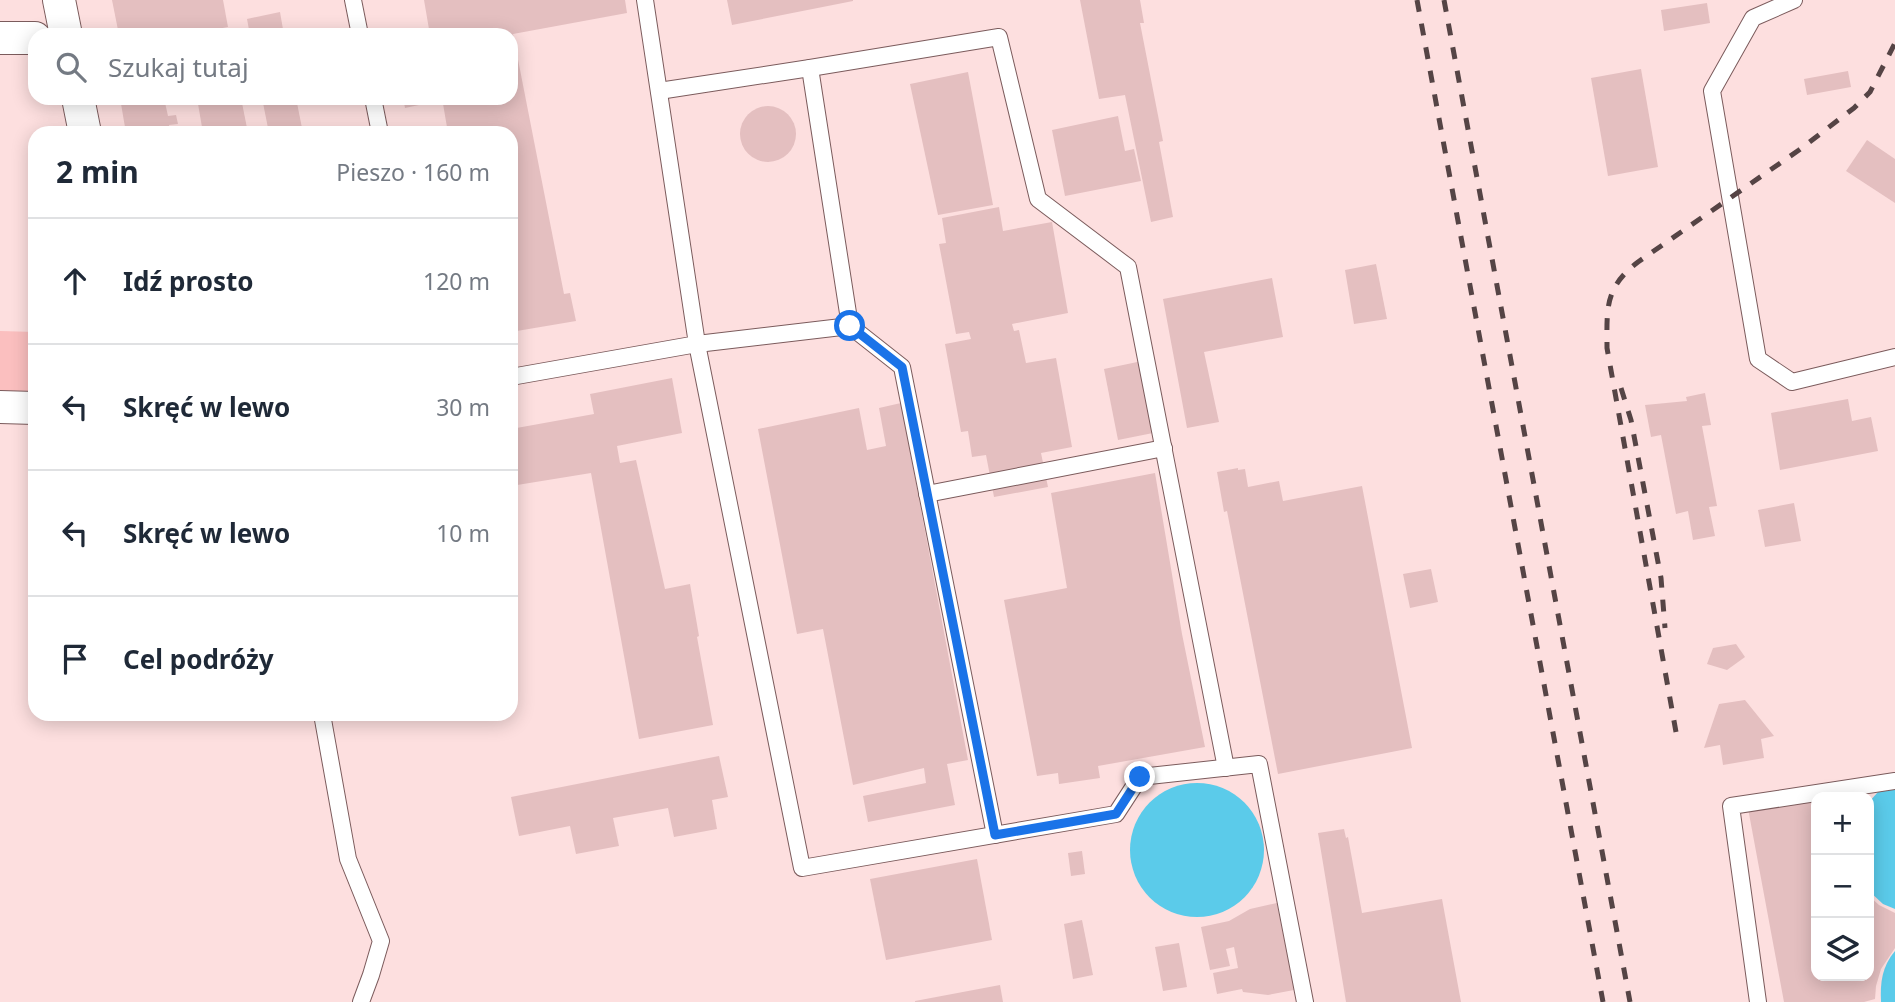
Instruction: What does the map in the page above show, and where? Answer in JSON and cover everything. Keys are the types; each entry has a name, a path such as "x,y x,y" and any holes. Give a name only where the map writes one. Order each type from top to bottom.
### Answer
{"street":[{"path":"59,0 65,28"},
{"path":"0,38 28,38"},
{"path":"79,105 84,126"},
{"path":"0,407 28,408"}],"lane":[{"path":"353,0 359,28"},
{"path":"645,0 697,345 802,868 1116,814 1140,777 1259,764 1305,1002"},
{"path":"1794,0 1753,18 1712,91 1758,359 1792,382 1895,357"},
{"path":"659,91 999,37 1038,199 1128,267 1226,768"},
{"path":"810,68 850,326 902,367 995,835"},
{"path":"374,105 379,126"},
{"path":"518,376 697,345 850,326"},
{"path":"927,494 1164,448"},
{"path":"323,721 348,859 381,941 361,1002"},
{"path":"1758,1002 1731,806 1895,781"}],"shaded area":[{"path":"0,331 28,332 28,394 0,393"}],"water":[{"path":"1197,783 1223,788 1244,803 1259,824 1264,850 1259,876 1244,897 1223,912 1197,917 1171,912 1150,897 1135,876 1130,850 1135,824 1150,803 1171,788"},
{"path":"1895,784 1895,909 1883,904 1874,896 1874,796"},
{"path":"1895,951 1895,1002 1881,1002 1883,975"}],"building":[{"path":"112,0 223,0 228,27 223,28 118,28"},
{"path":"424,0 625,0 627,13 518,33 518,28 429,28"},
{"path":"727,0 853,0 853,1 732,25"},
{"path":"1080,0 1140,0 1144,23 1140,23 1163,141 1159,142 1173,217 1151,222 1125,95 1099,99"},
{"path":"1707,3 1710,23 1664,31 1661,10"},
{"path":"280,12 283,28 249,28 247,19"},
{"path":"518,59 564,294 570,293 576,321 518,331 518,126 447,126 443,105 518,105"},
{"path":"1641,69 1658,167 1608,176 1591,78"},
{"path":"1848,71 1851,87 1807,95 1804,79"},
{"path":"968,72 993,205 938,215 910,84"},
{"path":"121,105 166,105 168,116 176,115 178,124 169,126 125,126"},
{"path":"198,105 242,105 247,126 202,126"},
{"path":"263,105 297,105 302,126 268,126"},
{"path":"768,106 779,108 788,114 794,123 794,145 788,154 779,160 768,162 757,160 748,154 742,145 740,134 742,123 748,114 757,108"},
{"path":"1118,116 1125,151 1134,149 1141,181 1065,196 1052,130"},
{"path":"1867,140 1895,159 1895,203 1846,171"},
{"path":"999,207 1003,231 1052,222 1068,313 1012,324 1014,331 1019,330 1026,363 1056,358 1072,447 1041,453 1048,487 994,497 986,455 972,457 968,431 961,432 945,344 971,339 969,332 956,334 939,244 946,243 942,218"},
{"path":"1376,264 1387,319 1354,324 1345,270"},
{"path":"1272,278 1283,337 1204,352 1219,422 1187,428 1163,299"},
{"path":"1142,361 1153,433 1118,440 1104,369"},
{"path":"672,378 682,433 617,446 620,463 636,460 665,589 690,584 713,725 639,739 591,473 518,485 518,428 594,414 590,394"},
{"path":"1705,393 1711,425 1702,426 1717,506 1709,507 1715,536 1693,540 1688,511 1676,514 1661,435 1651,437 1645,405 1687,401 1686,397"},
{"path":"1848,399 1852,421 1871,417 1878,451 1780,470 1771,413"},
{"path":"901,403 968,760 947,764 955,805 868,822 863,796 926,783 924,768 853,785 823,629 797,634 758,429 859,408 867,450 886,446 879,408"},
{"path":"1245,469 1248,487 1279,481 1283,501 1362,486 1412,748 1278,774 1217,472"},
{"path":"1155,473 1182,634 1205,747 1098,766 1100,778 1059,784 1058,773 1037,776 1004,600 1067,588 1051,493"},
{"path":"1794,503 1801,541 1765,547 1758,510"},
{"path":"1431,569 1438,602 1410,608 1403,574"},
{"path":"1736,644 1745,657 1727,670 1707,664 1713,648"},
{"path":"1745,700 1774,736 1761,739 1764,758 1723,765 1720,745 1704,748 1719,704"},
{"path":"719,756 728,797 712,800 717,829 674,837 668,808 613,818 619,846 576,854 570,826 519,836 511,797"},
{"path":"1814,789 1814,792 1811,792 1811,981 1874,981 1874,900 1895,913 1895,948 1881,969 1875,999 1864,1002 1784,1002 1747,803"},
{"path":"1344,829 1346,838 1348,837 1362,913 1442,899 1461,1002 1346,1002 1318,833"},
{"path":"1082,851 1085,874 1071,876 1068,853"},
{"path":"977,859 992,940 886,960 870,879"},
{"path":"1277,903 1294,990 1268,995 1243,992 1242,989 1217,994 1213,973 1238,968 1234,947 1226,949 1230,966 1210,970 1201,927 1229,921 1250,909"},
{"path":"1082,920 1093,975 1073,979 1064,924"},
{"path":"1179,943 1187,987 1163,991 1155,947"},
{"path":"1000,985 1003,1002 915,1002 915,1001"}],"railway":[{"path":"1417,0 1603,1002"},
{"path":"1444,0 1630,1002"},
{"path":"1676,732 1607,348 1608,311 1613,290 1638,262 1799,150 1854,108 1870,92 1895,43"},
{"path":"1621,388 1631,420 1661,578 1665,628"}],"route":[{"path":"850,326 902,367 995,835 1116,814 1140,777"}]}
